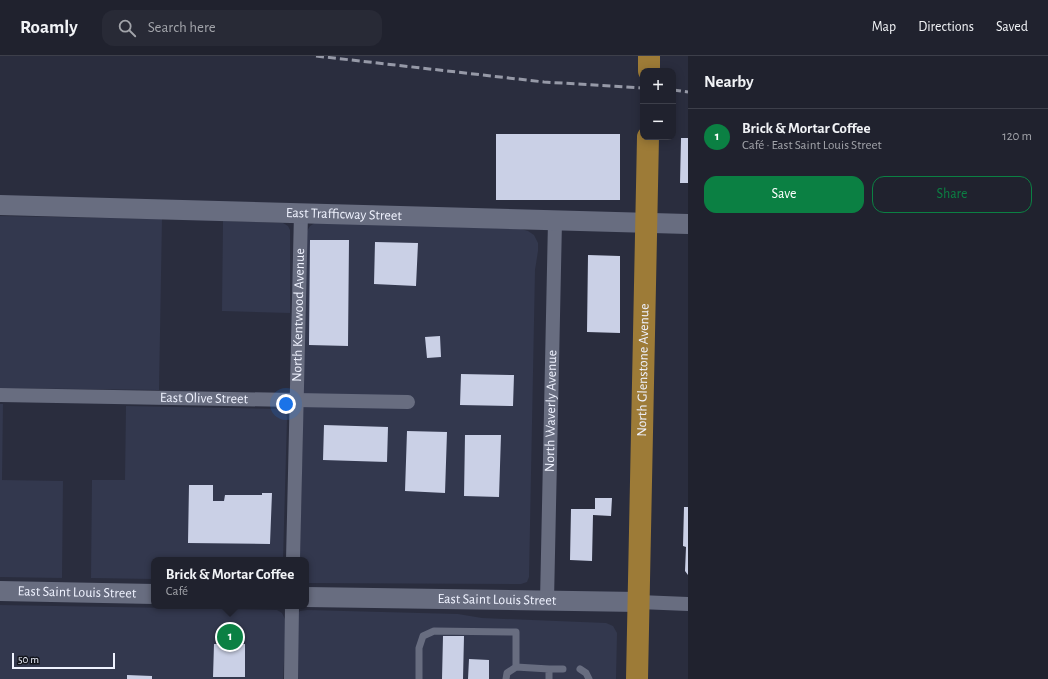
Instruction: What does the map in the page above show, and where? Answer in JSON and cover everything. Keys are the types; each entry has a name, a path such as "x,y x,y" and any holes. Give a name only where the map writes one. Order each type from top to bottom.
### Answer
{"main road":[{"path":"649,56 649,68"},
{"name":"North Glenstone Avenue","path":"637,679 648,140"},
{"name":"East Trafficway Street","path":"0,205 688,224"},
{"name":"East Saint Louis Street","path":"0,591 151,594"},
{"name":"East Saint Louis Street","path":"309,597 639,602"}],"street":[{"name":"North Kentwood Avenue","path":"293,557 301,213"},
{"name":"North Waverly Avenue","path":"547,601 554,221"},
{"name":"East Olive Street","path":"0,395 408,402"},
{"name":"East Saint Louis Street","path":"639,602 688,604"},
{"path":"291,679 292,609"}],"lane":[{"path":"418,679 419,648 423,636 434,631 516,632 516,667"},
{"path":"506,679 507,673 516,667 563,669"},
{"path":"549,669 549,679"},
{"path":"580,669 586,673 589,679"}],"shaded area":[{"path":"0,216 162,219 159,390 0,388"},
{"path":"223,221 283,223 288,226 290,230 290,313 222,311"},
{"path":"315,223 521,229 534,235 538,243 538,251 535,270 529,577 527,582 521,584 309,583 309,557 300,557 307,231 310,226"},
{"path":"0,404 3,404 2,480 63,481 62,578 0,577"},
{"path":"126,406 282,409 286,412 287,419 283,557 151,557 151,579 91,578 92,480 125,480"},
{"path":"0,605 151,608 151,609 277,610 282,613 285,619 286,626 283,679 0,679"},
{"path":"300,611 458,614 482,618 606,623 613,626 617,633 616,679 295,679 296,615"}],"building":[{"path":"496,134 620,134 620,200 496,200"},
{"path":"681,138 688,138 688,183 680,183"},
{"path":"310,240 349,240 348,346 309,345"},
{"path":"375,242 418,243 416,286 374,284"},
{"path":"588,255 620,256 620,333 587,332"},
{"path":"440,336 441,357 427,358 425,337"},
{"path":"461,374 514,375 513,406 460,405"},
{"path":"324,425 388,427 387,462 323,460"},
{"path":"407,431 447,432 445,493 405,491"},
{"path":"465,435 501,435 499,497 464,496"},
{"path":"189,485 213,485 213,501 224,501 225,495 262,495 262,493 272,493 270,544 188,543"},
{"path":"595,498 612,498 611,516 593,515 592,561 570,560 571,509 595,509"},
{"path":"684,507 688,507 688,575 685,571 686,547 683,546"},
{"path":"443,636 464,636 463,679 442,679"},
{"path":"214,644 245,644 245,677 213,677"},
{"path":"469,659 489,660 489,679 468,679"},
{"path":"127,675 152,676 152,679 127,679"}],"railway":[{"path":"316,56 544,82 640,88"},
{"path":"676,90 688,92"}],"place":[{"name":"Brick & Mortar Coffee","path":"230,637"}]}
